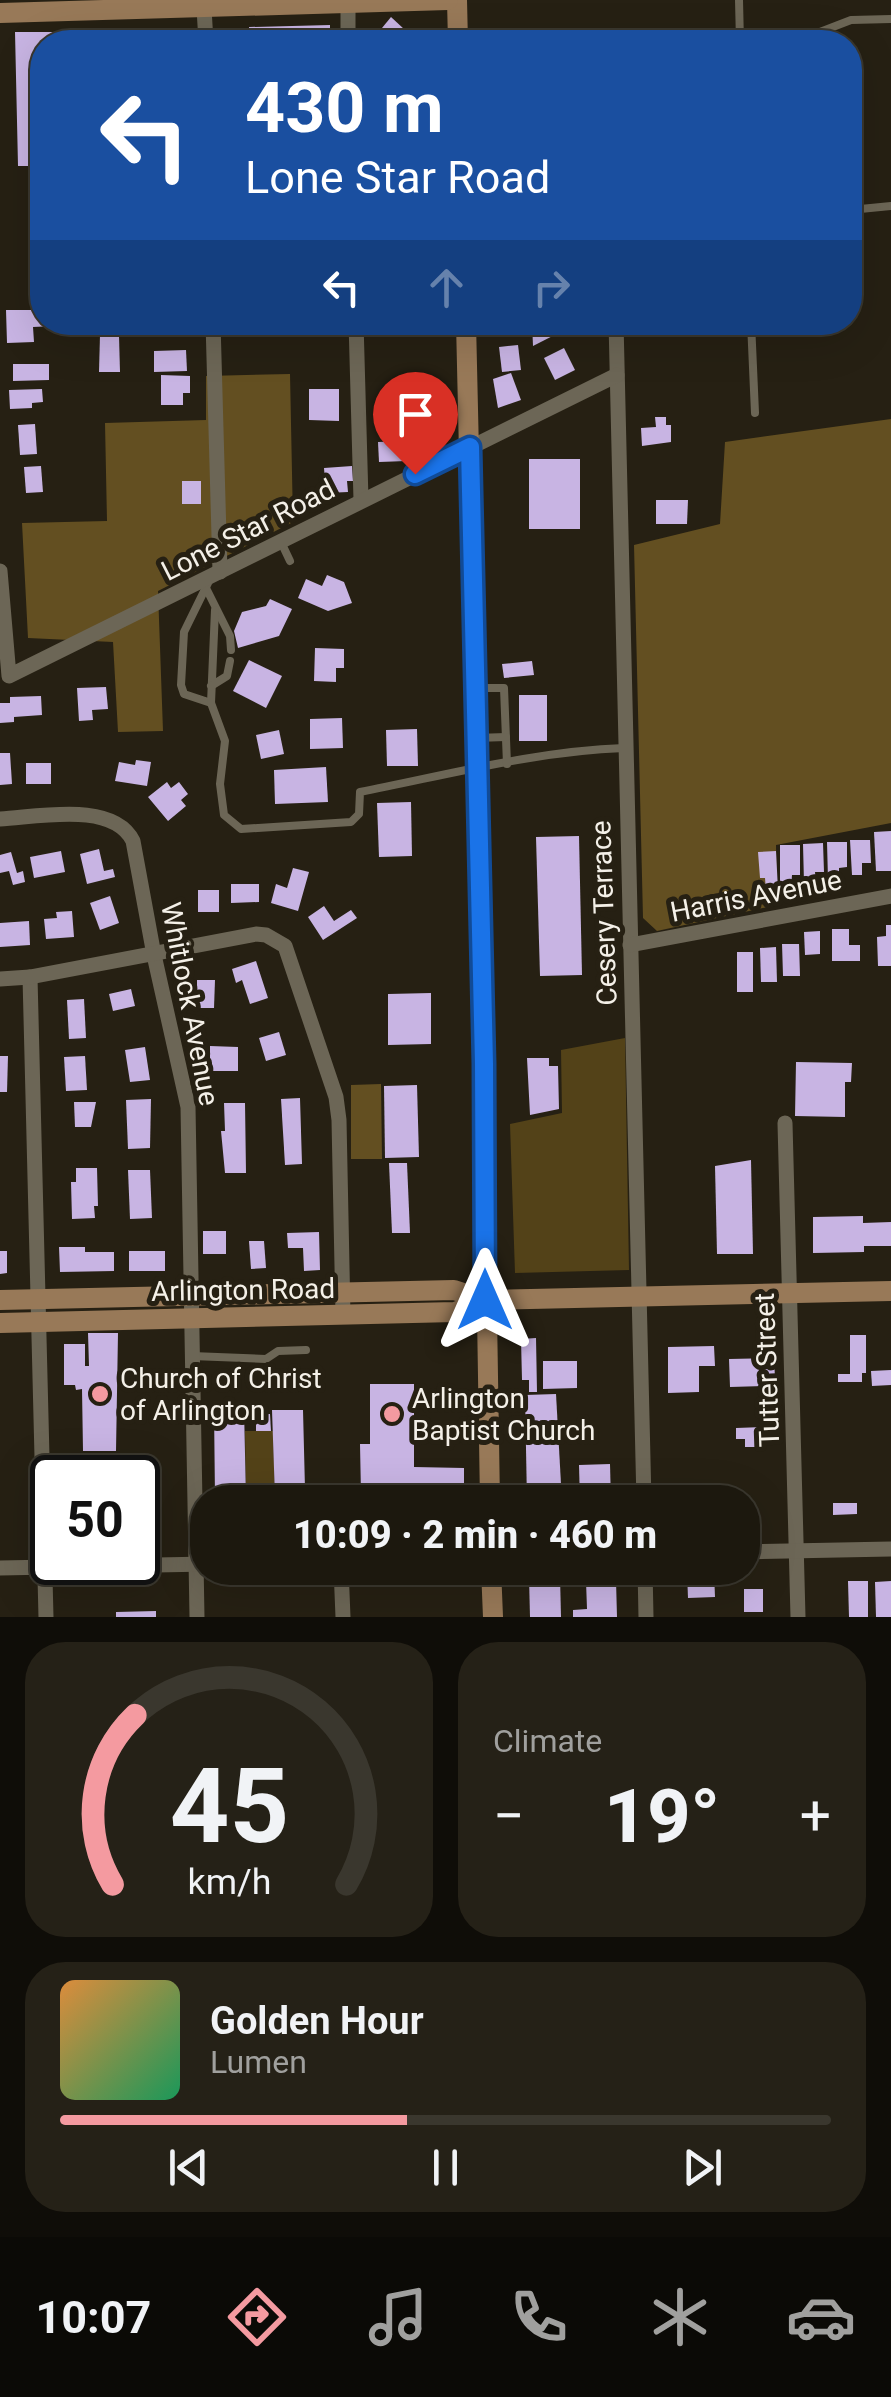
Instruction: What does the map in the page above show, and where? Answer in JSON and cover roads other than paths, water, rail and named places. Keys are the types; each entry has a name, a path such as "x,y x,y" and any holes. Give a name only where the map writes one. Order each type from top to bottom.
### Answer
{"main road":[{"path":"0,13 448,0"},
{"path":"456,0 457,30"},
{"path":"466,335 490,1485"},
{"name":"Arlington Road","path":"0,1300 454,1290 485,1300 891,1291"},
{"name":"Arlington Road","path":"0,1322 454,1312 485,1300"},
{"path":"492,1585 493,1617"}],"street":[{"path":"348,3 348,30"},
{"path":"204,8 205,30"},
{"path":"212,583 214,335"},
{"path":"356,335 361,500"},
{"name":"Cesery Terrace","path":"616,335 644,1485"},
{"name":"Lone Star Road","path":"0,572 9,676 212,583 361,500 618,375"},
{"name":"Whitlock Avenue","path":"0,819 98,815 123,825 133,841 188,1107 190,1296 198,1485"},
{"name":"Harris Avenue","path":"630,945 891,896"},
{"path":"0,979 30,977 256,934 277,940 290,952 336,1096 343,1315"},
{"path":"30,977 44,1455"},
{"name":"Tutter Street","path":"785,1122 798,1617"},
{"path":"760,1552 891,1549"},
{"path":"160,1565 190,1564"},
{"path":"0,1568 30,1567"},
{"path":"45,1585 46,1617"},
{"name":"Whitlock Avenue","path":"197,1617 200,1585"},
{"path":"341,1585 342,1617"},
{"path":"645,1585 646,1617"}],"lane":[{"path":"739,0 740,30"},
{"path":"825,30 851,20 891,19"},
{"path":"862,209 891,206"},
{"path":"752,335 755,413"},
{"path":"280,542 290,561"},
{"path":"212,583 215,610 211,704 225,741 220,784 224,815 241,829 350,822 359,814 360,792 477,769 624,748"},
{"path":"211,704 184,694 181,685 184,632 212,583"},
{"path":"215,610 230,636 230,650"},
{"path":"211,686 228,676 230,661"},
{"path":"475,688 504,688 507,764"},
{"path":"476,738 506,737"},
{"path":"192,1356 266,1358 278,1351 306,1350"}],"place":[{"name":"Church of Christ of Arlington","path":"100,1394"},
{"name":"Arlington Baptist Church","path":"392,1414"}]}
